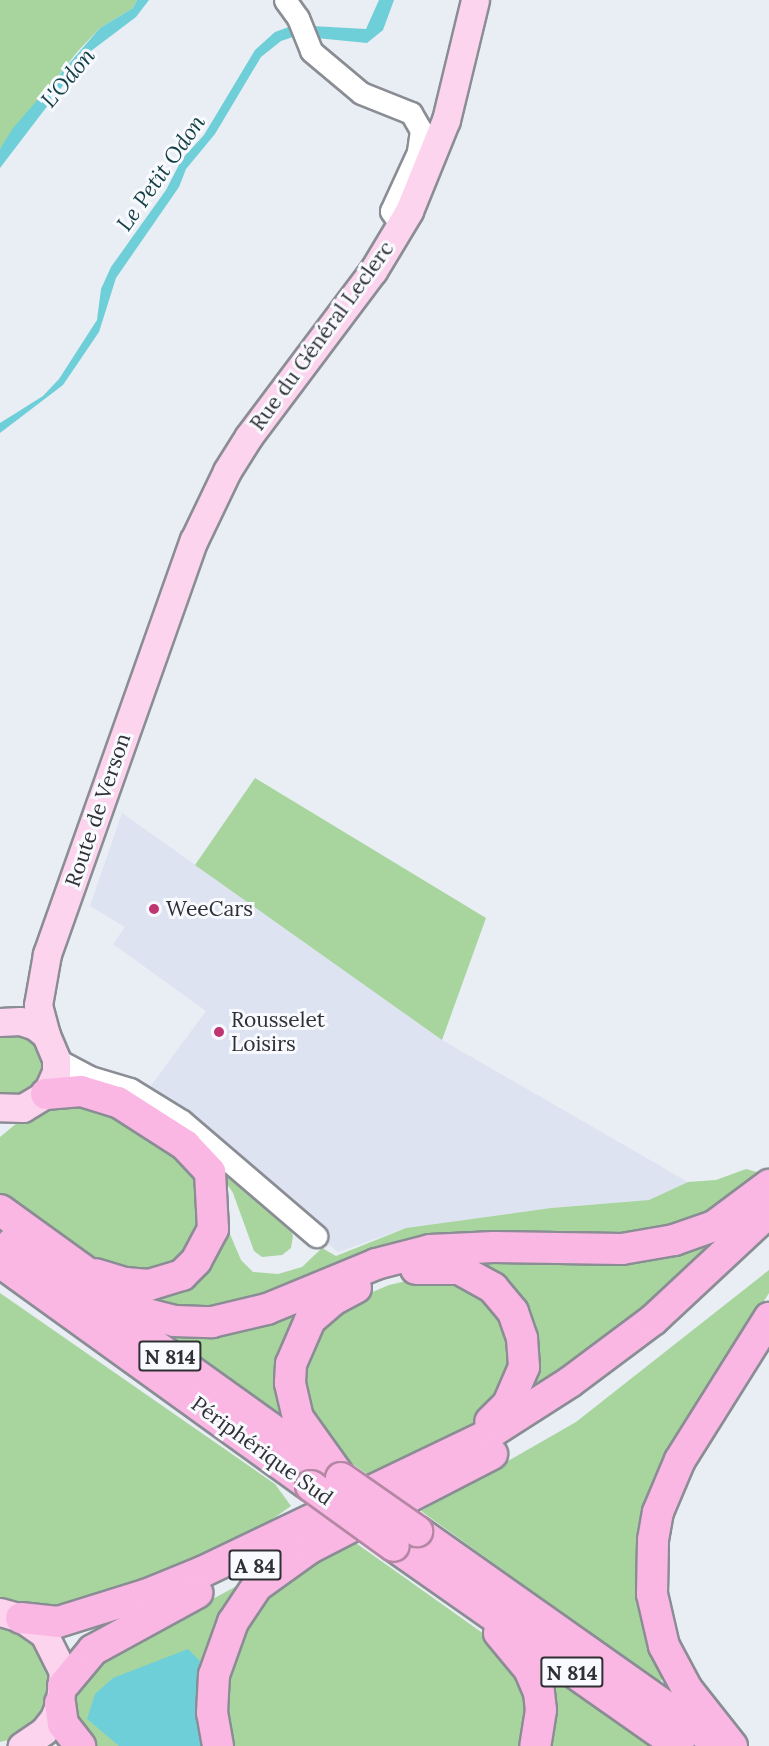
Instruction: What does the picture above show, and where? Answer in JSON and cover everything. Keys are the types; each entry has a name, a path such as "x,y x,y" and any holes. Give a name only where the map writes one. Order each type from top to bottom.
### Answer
{"highway":[{"path":"23,1103 81,1091 118,1102 185,1145 210,1172 213,1229 202,1253 182,1275 149,1285 125,1283 88,1270"},
{"path":"0,1210 88,1270 142,1313 174,1321 212,1322 267,1310 376,1264 430,1250 483,1247 622,1249 674,1240 714,1226 769,1185"},
{"name":"A 84","path":"10,1615 58,1622 148,1594 202,1572 484,1437 612,1352 693,1285 769,1212"},
{"name":"Périphérique Sud","path":"0,1234 341,1479 466,1597"},
{"name":"A 84","path":"62,1695 93,1650 133,1625 464,1470 516,1440 625,1367 710,1297 769,1239"},
{"name":"Périphérique Sud","path":"0,1262 311,1486 406,1539"},
{"path":"341,1479 305,1432 293,1402 291,1364 303,1332 325,1306 359,1286 408,1270 459,1269 493,1288 506,1302 522,1338 524,1367 508,1404 492,1421 407,1474"},
{"path":"732,1746 687,1689 664,1646 652,1594 652,1540 658,1512 680,1460 769,1318"},
{"path":"218,1746 212,1713 214,1675 229,1630 258,1586 310,1548 464,1470"},
{"name":"N 814","path":"406,1539 723,1746"},
{"path":"466,1597 529,1669 539,1692 541,1710 535,1746"},
{"name":"N 814","path":"466,1597 679,1746"},
{"path":"62,1695 63,1724 80,1746"}],"main road":[{"name":"Rue du Général Leclerc","path":"149,666 194,540 227,471 373,271 424,180 446,120 475,0"},
{"name":"Route de Verson","path":"51,1047 38,1005 48,954 149,666"},
{"name":"Route de Verson","path":"3,1021 48,954"},
{"path":"0,1124 23,1103 52,1084 51,1047 34,1026 3,1021"},
{"path":"10,1615 44,1634 53,1645 62,1695 44,1731 22,1746"}],"street":[{"path":"285,0 311,51 361,93 411,113 421,130 418,152 391,211 400,226"},
{"path":"51,1047 90,1077 130,1089 175,1116 316,1236"}],"shaded area":[{"path":"122,813 442,1040 688,1182 649,1200 551,1208 406,1228 338,1252 147,1091 206,1011 113,944 125,927 90,906"}],"green space":[{"path":"0,0 137,0 133,8 100,28 78,51 0,149"},
{"path":"255,778 486,918 442,1040 195,865"},
{"path":"0,1032 21,1032 39,1045 44,1066 42,1077 27,1094 0,1097"},
{"path":"65,1100 106,1109 179,1159 200,1187 200,1244 160,1274 101,1265 0,1195 0,1137 17,1123"},
{"path":"210,1158 289,1226 293,1236 291,1248 282,1255 262,1257 254,1251 233,1193"},
{"path":"746,1169 764,1174 690,1225 303,1282 216,1309 184,1310 150,1302 150,1294 224,1220 241,1260 253,1272 278,1274 302,1267 322,1248 336,1256 406,1228 551,1208 649,1200 688,1182 716,1180"},
{"path":"741,1213 691,1275 515,1408 511,1297 399,1263 586,1255"},
{"path":"769,1270 769,1293 651,1484 636,1547 643,1606 666,1674 659,1683 421,1511 576,1422"},
{"path":"424,1277 467,1285 500,1312 515,1360 482,1420 374,1479 333,1450 312,1424 300,1367 312,1340 331,1316 356,1299 389,1285"},
{"path":"0,1293 275,1484 291,1506 260,1528 210,1551 56,1612 0,1598"},
{"path":"299,1301 283,1416 277,1418 154,1326"},
{"path":"353,1541 491,1639 528,1686 530,1731 521,1746 232,1746 224,1691 247,1619 279,1582"},
{"path":"246,1581 205,1746 91,1746 83,1738 73,1706 79,1688 105,1657"},
{"path":"0,1622 35,1640 52,1676 50,1696 43,1715 12,1739 0,1742"},
{"path":"549,1671 655,1746 549,1746 544,1675"}],"water":[{"name":"L'Odon","path":"137,0 149,0 136,17 87,54 0,168 0,149 13,128 100,28 133,8"},
{"path":"379,0 394,0 383,30 367,43 296,36 281,41 261,57 215,134 186,169 179,187 116,278 99,332 63,385 0,433 0,423 43,396 59,379 97,320 101,289 111,267 166,190 182,159 204,135 255,50 275,32 294,25 366,29"},
{"path":"188,1649 204,1665 205,1746 119,1746 87,1719 95,1694 113,1678"}],"place":[{"name":"WeeCars","path":"154,909"},
{"name":"Rousselet Loisirs","path":"219,1032"}],"water label":[{"name":"Le Petit Odon","path":"161,173"}]}
